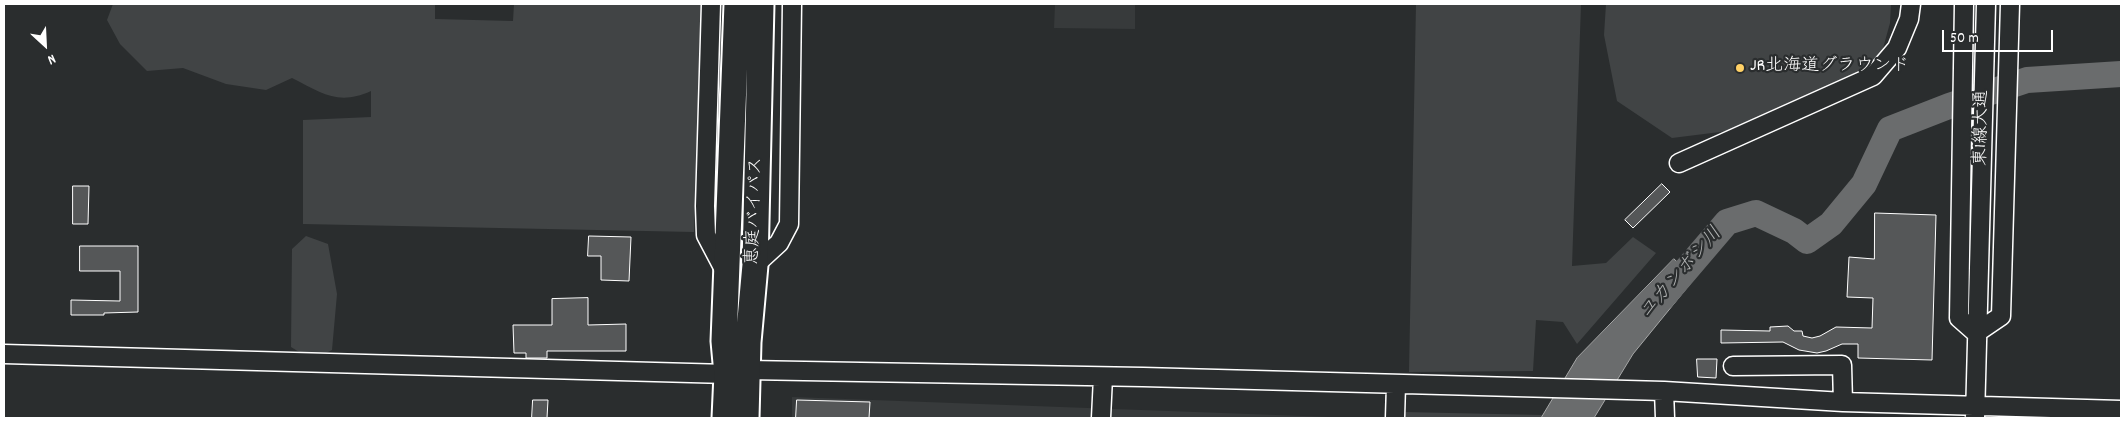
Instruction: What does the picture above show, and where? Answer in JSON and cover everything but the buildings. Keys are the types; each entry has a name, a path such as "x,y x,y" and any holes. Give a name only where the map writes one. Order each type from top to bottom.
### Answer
{"highway":[{"name":"恵庭バイパス","path":"737,4 728,278 724,341 737,372 746,418"},
{"name":"恵庭バイパス","path":"725,418 737,372 755,265 761,4"}],"street":[{"path":"712,4 705,206 706,236 728,278"},
{"path":"755,265 779,243 789,224 792,4"},
{"path":"1679,163 1873,76 1897,48 1909,19 1911,4"},
{"path":"1964,4 1958,318 1976,333 2001,316 2010,4"},
{"name":"東1線大通","path":"1975,412 1986,4"},
{"path":"4,354 737,372 1103,377 1664,391 1975,412 2121,410"},
{"path":"1733,366 1842,365 1842,402"},
{"path":"1101,418 1103,377"},
{"path":"1396,385 1396,418"},
{"path":"1664,391 1665,418"}],"shaded area":[{"path":"113,4 435,4 435,19 513,21 514,4 704,4 694,232 303,224 303,120 371,117 371,91 349,97 339,97 321,93 292,78 266,90 226,84 183,68 147,71 120,44 107,20"},
{"path":"1055,4 1135,4 1135,29 1054,28"},
{"path":"1416,4 1581,4 1572,266 1606,263 1633,237 1656,253 1577,344 1563,322 1536,320 1533,371 1409,372"},
{"name":"JR北海道グラウンド","path":"1606,4 1891,4 1890,23 1882,52 1865,73 1736,130 1672,138 1617,101 1604,35"},
{"path":"306,236 328,244 337,294 332,350 312,360 291,347 292,249"},
{"path":"792,397 1357,418 792,418"},
{"path":"1403,412 1543,415 1541,418 1403,418"}],"water":[{"path":"1674,259 1695,278 1633,354 1594,418 1541,418 1577,358"}],"waterway":[{"name":"ユカンボシ川","path":"1663,297 1727,222 1756,213 1794,231 1807,241 1831,224 1864,184 1890,129 1949,106 2027,80 2121,74"}],"place":[{"name":"JR北海道グラウンド","path":"1740,68"}]}
